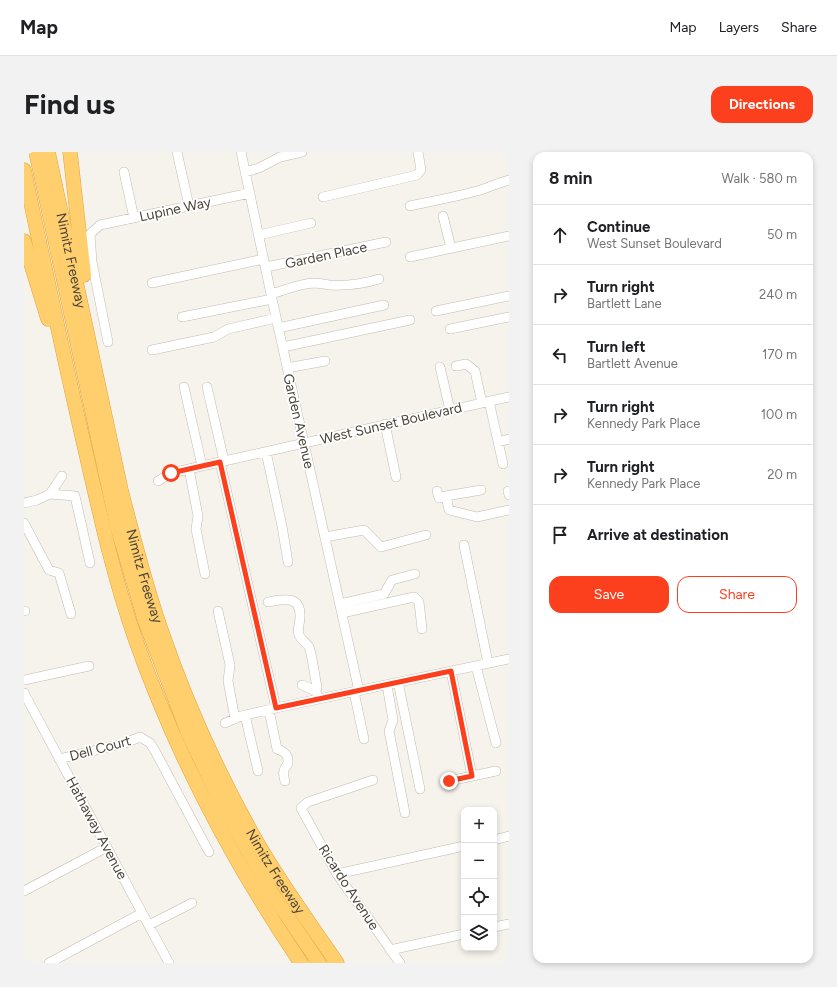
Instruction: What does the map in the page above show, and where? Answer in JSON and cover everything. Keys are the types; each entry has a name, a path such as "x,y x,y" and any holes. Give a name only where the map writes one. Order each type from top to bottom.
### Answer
{"highway":[{"path":"36,152 118,526 145,620 188,733 224,807 271,892 319,963"},
{"name":"Nimitz Freeway","path":"48,152 133,539 161,630 194,716 213,758 252,834 279,880 337,963"},
{"path":"70,152 84,278 81,301"},
{"name":"Nimitz Freeway","path":"24,170 107,546 135,638 168,724 192,777 254,891 301,963"},
{"path":"24,240 78,418"}],"street":[{"path":"177,152 189,206"},
{"name":"Garden Avenue","path":"241,152 271,297 341,609 364,739"},
{"path":"245,172 259,168 280,157 302,152"},
{"path":"323,197 417,175 421,170 418,152"},
{"path":"124,172 134,218"},
{"path":"410,206 468,194 509,180"},
{"name":"Lupine Way","path":"108,342 92,262 90,234 100,225 250,193"},
{"path":"443,216 451,248"},
{"path":"259,235 311,223"},
{"path":"410,257 509,236"},
{"name":"Garden Place","path":"152,283 386,242"},
{"path":"182,317 271,297 299,285 315,283 330,285 356,284 379,279"},
{"path":"436,311 509,296"},
{"path":"278,328 384,305"},
{"path":"152,350 214,337 228,329 276,318"},
{"path":"450,329 509,318"},
{"path":"283,348 410,320"},
{"path":"287,368 325,361"},
{"path":"456,366 466,364 475,371 498,442 503,464"},
{"path":"440,367 450,410"},
{"path":"184,387 202,466"},
{"path":"207,387 272,709 277,749 287,754 288,763 284,770 285,781"},
{"name":"West Sunset Boulevard","path":"158,481 171,473 509,396"},
{"path":"385,424 396,477"},
{"path":"498,442 509,439"},
{"path":"266,452 288,562"},
{"path":"189,469 198,516 196,529 206,574"},
{"path":"50,494 62,476"},
{"path":"438,491 439,498 481,490"},
{"path":"509,490 509,495"},
{"path":"24,503 37,500 50,494 75,496 90,563"},
{"path":"446,496 449,510 477,517 509,510"},
{"path":"24,523 49,570 59,573 71,614"},
{"path":"325,537 364,530 381,547 426,535"},
{"path":"464,545 488,663"},
{"path":"341,609 384,594 392,580 415,574"},
{"path":"341,609 414,597 419,602 422,629"},
{"path":"268,602 288,599 298,604 301,616 298,632 300,638 309,647 317,687 317,695"},
{"path":"218,611 230,665 228,681 235,719"},
{"path":"225,723 245,715 272,709 317,695 356,691 509,659"},
{"path":"24,680 89,666"},
{"path":"476,666 496,743"},
{"path":"451,671 472,776"},
{"path":"398,682 420,788"},
{"path":"302,685 317,695"},
{"path":"387,685 393,720 389,731 405,812"},
{"name":"Hathaway Avenue","path":"24,693 169,963"},
{"path":"245,715 258,771"},
{"name":"Dell Court","path":"59,759 125,743 140,737 150,744 155,751 209,852"},
{"path":"449,781 496,771"},
{"name":"Ricardo Avenue","path":"373,780 308,802 301,808 337,874 400,963"},
{"path":"497,839 509,836"},
{"path":"25,888 107,847"},
{"path":"337,874 461,847"},
{"path":"149,925 192,903"},
{"path":"55,962 142,913"},
{"path":"497,926 509,924"},
{"path":"390,950 461,935"}],"route":[{"path":"171,473 220,462 276,708 451,671 472,776 449,781"}]}
